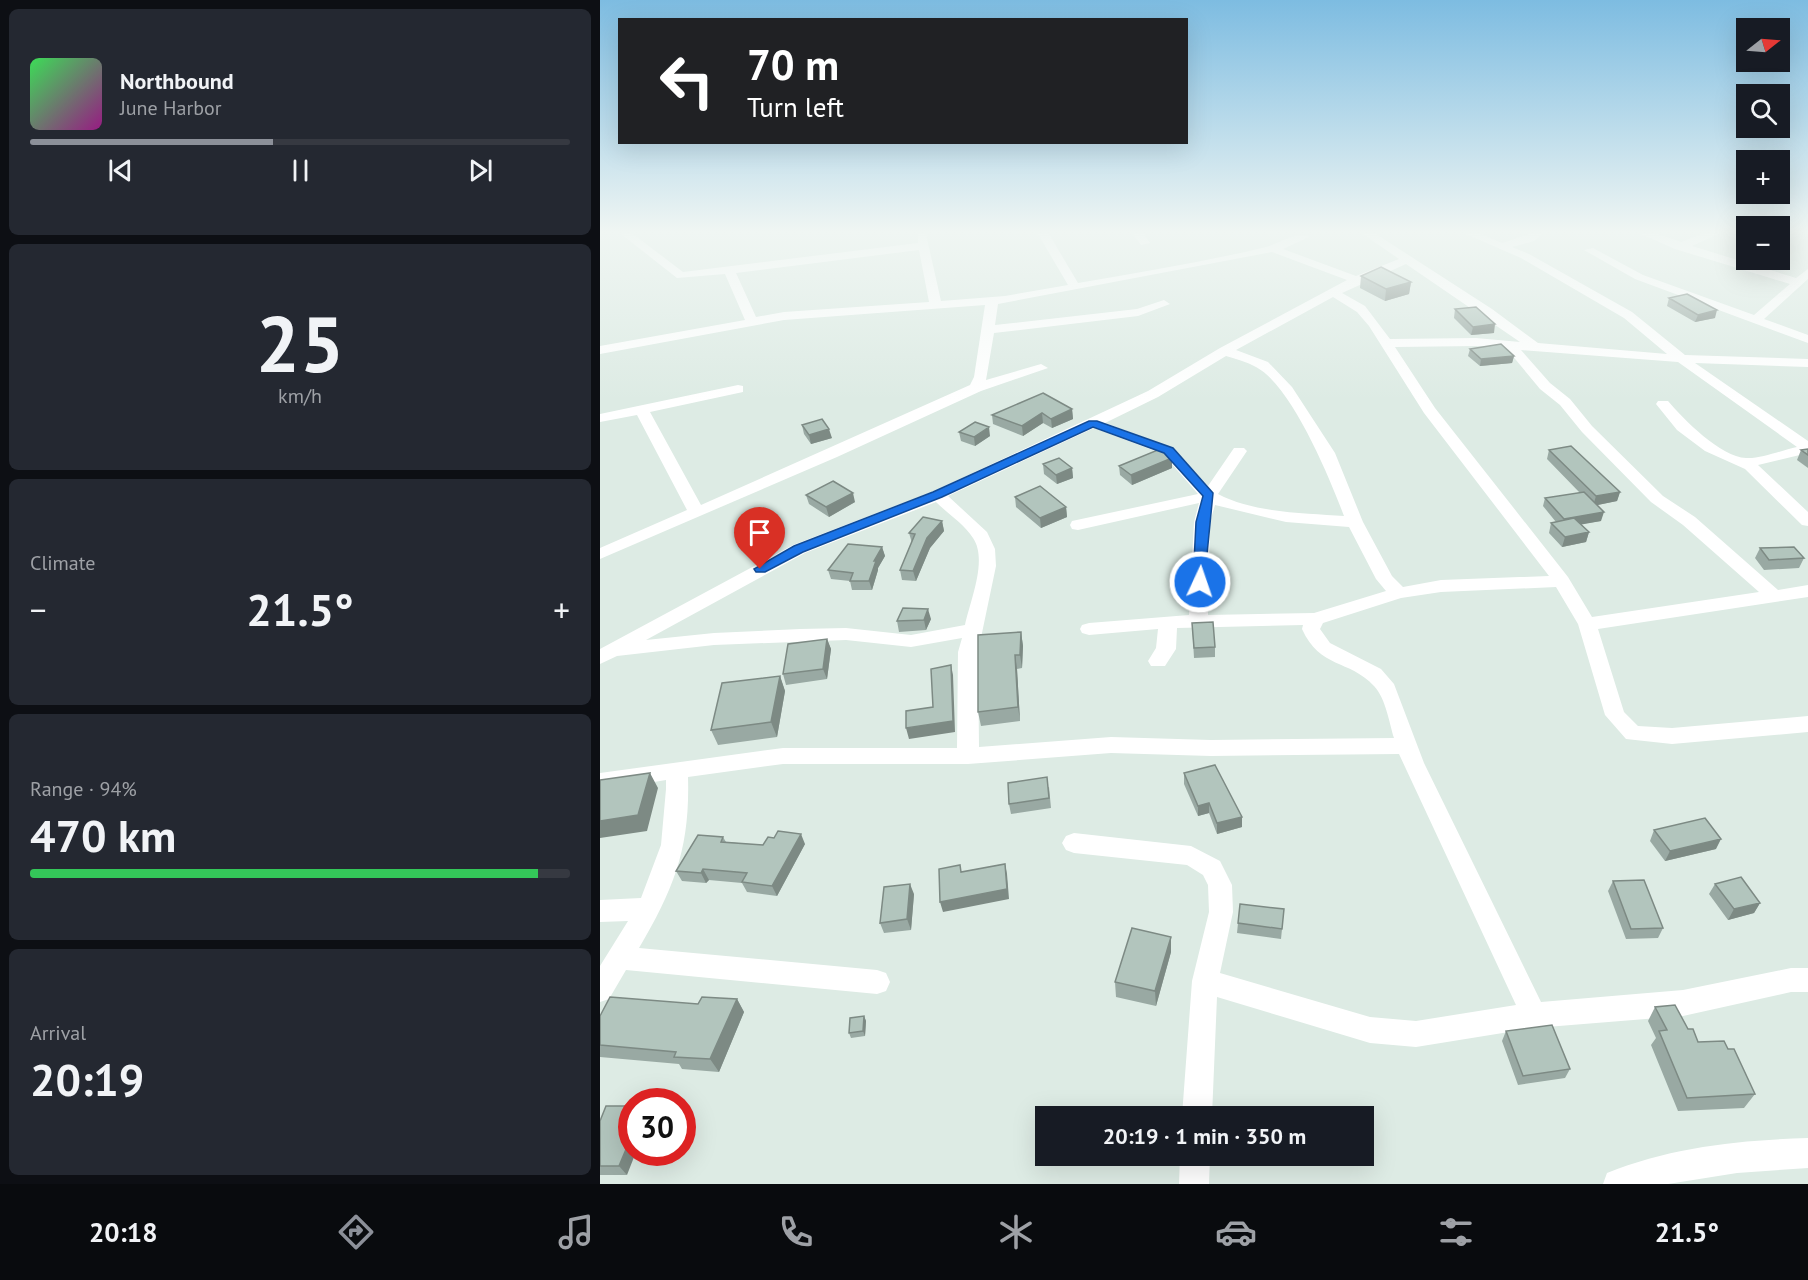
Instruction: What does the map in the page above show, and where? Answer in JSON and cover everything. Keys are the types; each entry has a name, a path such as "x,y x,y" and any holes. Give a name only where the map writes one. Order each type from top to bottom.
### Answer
{"street":[{"path":"737,289 751,321"},
{"path":"933,289 936,305"},
{"path":"600,350 751,321 992,301 1056,289"},
{"path":"603,653 799,549 938,495 1153,394 1225,351 1340,289"},
{"path":"1453,289 1533,345"},
{"path":"1583,289 1628,315 1683,359 1808,449"},
{"path":"1673,289 1808,339"},
{"path":"1756,319 1791,289"},
{"path":"1334,293 1361,309 1387,343 1429,410 1563,581 1587,624 1615,715 1633,733 1672,736 1808,724"},
{"path":"976,388 992,301"},
{"path":"988,330 1138,312 1164,304"},
{"path":"1387,343 1426,340 1533,345 1683,359 1808,363"},
{"path":"1509,344 1545,386 1565,402 1587,429 1657,499 1689,521 1774,596"},
{"path":"1225,351 1263,364 1287,390 1327,453 1355,522 1385,579 1399,593"},
{"path":"600,554 832,454 976,388 1041,368"},
{"path":"600,418 738,389"},
{"path":"1663,404 1682,427 1710,448 1745,462 1808,521"},
{"path":"641,409 696,511"},
{"path":"1093,423 1168,451 1209,496 1222,502 1286,517 1355,522"},
{"path":"1745,462 1808,449"},
{"path":"1198,622 1202,522 1209,496 1239,451"},
{"path":"938,495 981,536 986,549 987,566 971,630 967,674 968,756"},
{"path":"1078,525 1209,496"},
{"path":"1089,629 1168,622 1315,619 1399,593 1441,586 1563,581"},
{"path":"1587,624 1808,591"},
{"path":"1315,619 1311,629 1321,647 1372,673 1383,682 1405,746 1534,1015"},
{"path":"1158,661 1166,649 1168,622"},
{"path":"603,653 714,639 780,635 846,634 911,641 971,630"},
{"path":"600,782 783,756 968,756 1111,745 1211,748 1405,746"},
{"path":"600,990 647,909 673,844 677,813 677,770"},
{"path":"1074,843 1191,856 1212,868 1220,885 1221,912 1204,981 1198,1106"},
{"path":"600,911 647,909"},
{"path":"619,958 877,982"},
{"path":"1204,981 1370,1030 1416,1034 1534,1015 1683,1003 1791,980 1808,980"},
{"path":"1618,1184 1641,1174 1765,1154 1808,1153"},
{"path":"1194,1184 1195,1166"}],"building":[{"path":"1687,294 1717,310 1698,315 1669,298"},
{"path":"1476,307 1495,324 1473,327 1455,309"},
{"path":"1501,344 1514,356 1481,359 1470,349"},
{"path":"1043,393 1072,409 1051,419 1042,413 1022,426 992,415"},
{"path":"822,419 829,429 809,435 802,425"},
{"path":"975,422 989,427 974,437 959,432"},
{"path":"1571,446 1620,492 1596,496 1549,450"},
{"path":"1160,449 1172,458 1131,475 1119,466"},
{"path":"1059,458 1072,468 1056,475 1043,464"},
{"path":"833,481 853,493 826,507 806,495"},
{"path":"1040,486 1066,507 1040,518 1015,497"},
{"path":"1584,492 1604,512 1564,519 1545,498"},
{"path":"923,517 942,521 927,538 913,571 900,570 915,534 909,533"},
{"path":"1574,518 1589,532 1565,537 1551,523"},
{"path":"848,544 882,547 874,561 876,561 869,581 850,581 853,573 828,570"},
{"path":"1794,547 1804,558 1769,560 1760,548"},
{"path":"903,608 928,609 924,620 897,621"},
{"path":"1213,622 1215,647 1194,648 1192,623"},
{"path":"1021,632 1020,655 1015,655 1018,707 978,712 978,635"},
{"path":"827,639 823,669 783,674 788,644"},
{"path":"951,665 953,721 906,728 906,711 933,707 931,669"},
{"path":"780,676 771,722 711,730 722,683"},
{"path":"1215,765 1242,817 1217,823 1209,803 1198,806 1184,773"},
{"path":"650,773 638,815 600,821 600,780"},
{"path":"1047,777 1049,798 1009,804 1008,783"},
{"path":"1705,818 1721,839 1670,851 1654,830"},
{"path":"778,831 801,834 772,886 742,882 747,873 703,869 701,873 676,871 698,835 723,837 721,842 763,845 768,837 774,838"},
{"path":"1005,864 1007,889 940,902 939,869 960,865 961,872"},
{"path":"1741,877 1760,903 1734,909 1715,884"},
{"path":"1644,880 1663,928 1631,929 1613,881"},
{"path":"910,884 907,919 880,923 884,887"},
{"path":"1240,904 1284,909 1282,929 1238,923"},
{"path":"1132,928 1171,937 1155,991 1115,982"},
{"path":"610,997 698,1004 702,997 737,999 710,1059 674,1057 676,1052 600,1045 600,1016"},
{"path":"1675,1005 1688,1029 1693,1029 1698,1042 1724,1041 1728,1049 1734,1049 1755,1094 1687,1098 1659,1031 1667,1030 1655,1007"},
{"path":"864,1016 863,1031 849,1033 850,1018"},
{"path":"1552,1025 1570,1069 1523,1076 1506,1031"},
{"path":"606,1106 618,1106 618,1166 600,1166 600,1121"}],"route":[{"path":"760,569 799,549 938,495 1093,423 1168,451 1209,496 1202,522 1200,582"}]}
